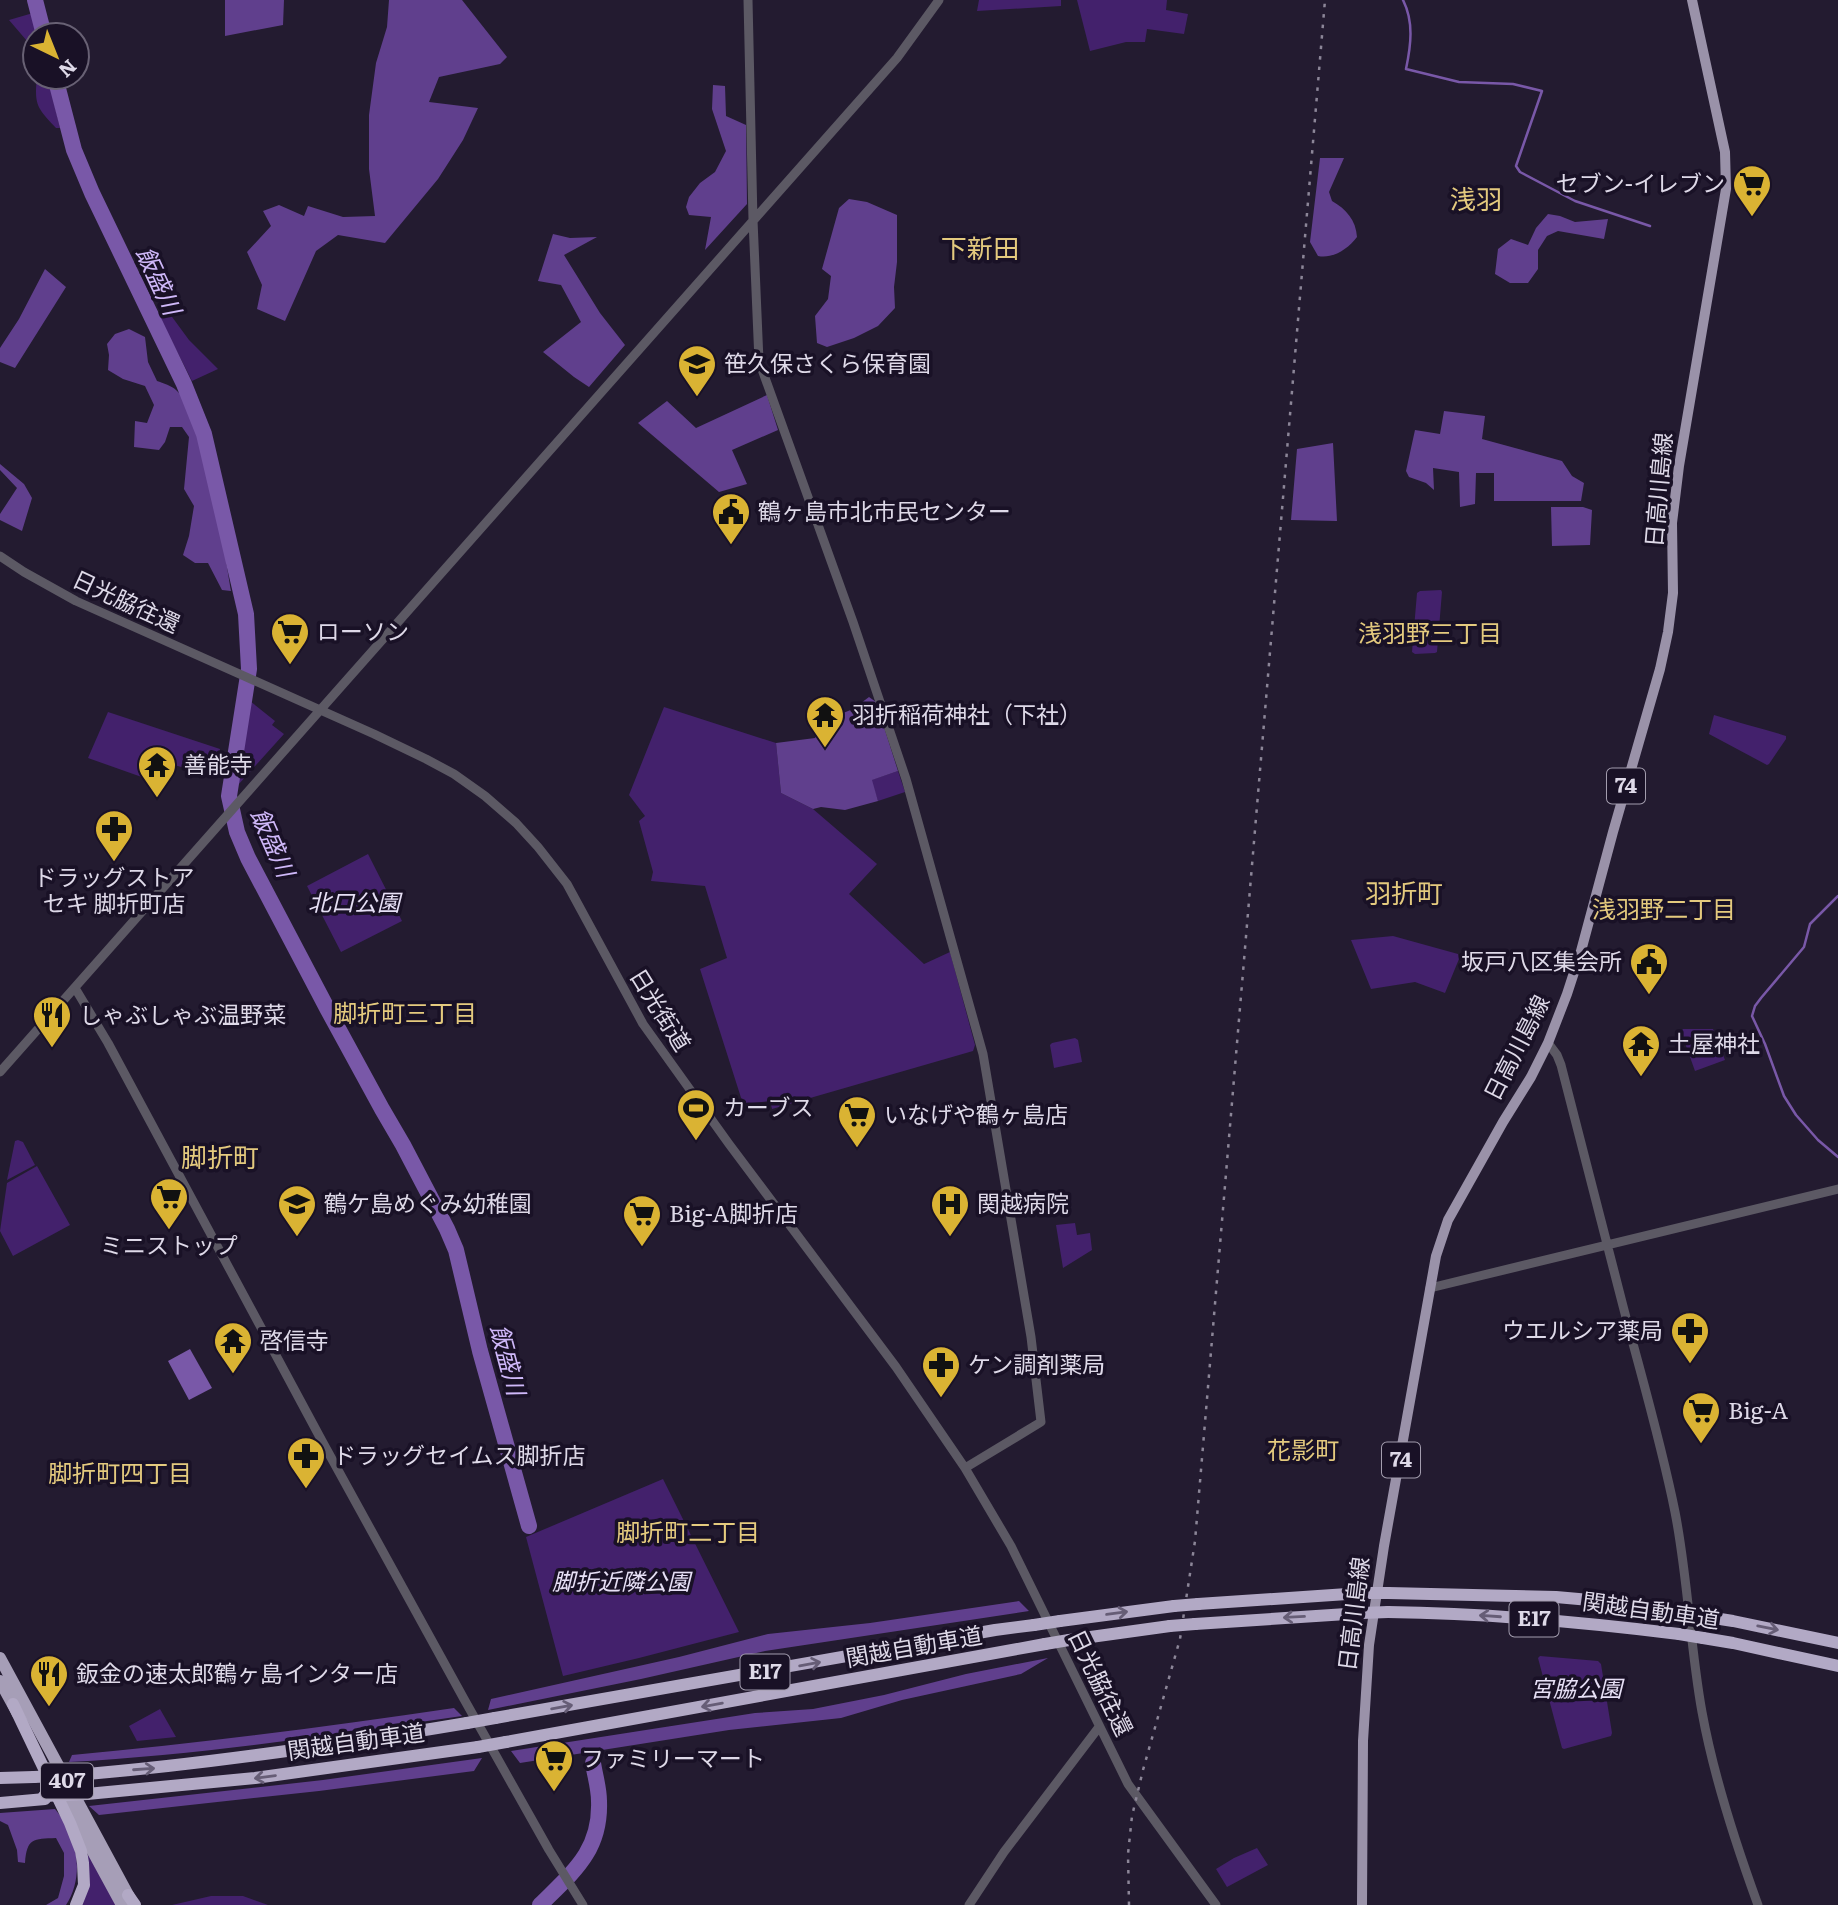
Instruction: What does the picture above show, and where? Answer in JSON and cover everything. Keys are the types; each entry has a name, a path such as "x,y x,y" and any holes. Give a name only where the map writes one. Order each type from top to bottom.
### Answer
{"highway":[{"name":"関越自動車道","path":"0,1778 165,1768 268,1754 467,1723 1034,1625 1174,1606 1330,1594 1388,1592 1601,1601 1744,1623 1838,1643"},
{"name":"関越自動車道","path":"0,1797 45,1798 255,1778 506,1742 1045,1644 1195,1624 1388,1612 1572,1621 1703,1638 1838,1666"},
{"name":"407","path":"0,1658 130,1902"},
{"name":"407","path":"0,1681 130,1902"},
{"path":"13,1704 81,1851 84,1885 76,1905"},
{"path":"0,1803 45,1798"}],"main road":[{"name":"日高川島線","path":"1362,1905 1363,1741 1370,1645 1384,1546 1436,1256 1448,1220 1531,1077 1567,995 1660,669 1670,623 1674,584 1672,523 1679,466 1726,189 1725,152 1692,0"}],"street":[{"path":"748,0 753,220 760,361 910,789 979,1041 1031,1337 1041,1422 965,1468"},
{"path":"0,1072 897,58 939,0"},
{"name":"日光脇往還","path":"0,556 76,601 240,675"},
{"name":"日光街道","path":"240,675 385,739 454,774 516,823 567,884 643,1024 896,1367 965,1468"},
{"path":"75,988 108,1043 464,1699 583,1905"},
{"path":"1548,1043 1561,1065 1657,1434 1675,1514 1702,1711 1714,1769 1734,1839 1758,1905"},
{"path":"1430,1288 1838,1189"},
{"name":"日光脇往還","path":"965,1468 1017,1558 1128,1784 1216,1905"},
{"path":"969,1905 1004,1852 1099,1727"}],"green space":[{"path":"979,0 1061,0 1061,6 977,11"},
{"path":"1077,0 1167,0 1166,10 1188,14 1184,34 1147,29 1145,42 1126,42 1090,51"},
{"path":"33,13 35,21 21,21 21,34 9,20"},
{"path":"36,91 51,91 60,128 56,128 45,116 38,106"},
{"path":"167,310 189,340 218,369 192,381 158,314"},
{"path":"1441,590 1437,652 1415,654 1412,652 1417,593"},
{"path":"250,701 275,721 272,725 284,734 238,785"},
{"path":"664,707 776,743 781,793 813,809 877,864 849,894 924,964 950,952 975,1045 973,1051 772,1109 770,1101 743,1104 700,969 727,958 705,886 651,881 653,872 639,821 645,816 629,795"},
{"path":"108,712 220,749 216,772 194,765 192,770 160,761 153,781 88,758"},
{"path":"1714,715 1786,736 1786,739 1767,765 1709,734"},
{"path":"898,771 905,792 878,801 871,780"},
{"name":"北口公園","path":"368,854 402,921 341,952 307,886"},
{"path":"1393,936 1458,954 1459,959 1445,993 1415,982 1371,989 1351,940"},
{"path":"1683,1029 1713,1029 1725,1060 1695,1071 1681,1032"},
{"path":"1075,1038 1078,1040 1082,1062 1054,1068 1050,1045"},
{"path":"15,1141 23,1142 35,1165 7,1180"},
{"path":"37,1166 70,1225 13,1256 0,1231 7,1183"},
{"path":"1075,1223 1077,1235 1090,1233 1092,1250 1063,1268 1056,1225"},
{"name":"脚折近隣公園","path":"663,1479 739,1632 563,1676 526,1537"},
{"name":"宮脇公園","path":"1538,1658 1598,1661 1601,1664 1611,1736 1562,1748"},
{"path":"160,1709 176,1737 137,1741 129,1726"},
{"path":"1257,1848 1268,1865 1227,1887 1216,1869"},
{"path":"91,1854 117,1905 81,1905 87,1856"},
{"path":"211,1896 243,1896 268,1905 172,1905"}],"shaded area":[{"path":"225,0 284,0 283,25 225,36"},
{"path":"389,0 462,0 507,57 500,64 439,77 429,102 478,108 463,140 438,179 385,243 338,235 316,251 285,321 257,309 262,285 247,252 271,226 263,211 279,205 304,216 308,206 343,217 375,216 369,169 369,115 376,63 387,27"},
{"path":"713,85 725,86 726,116 746,125 747,204 705,250 711,217 689,215 686,207 689,197 700,183 715,172 726,151 712,109"},
{"path":"1320,158 1344,158 1329,192 1332,201 1346,211 1352,220 1357,237 1340,252 1324,257 1318,256 1310,242"},
{"path":"849,199 867,202 897,215 895,308 878,326 827,347 817,343 815,316 828,299 831,276 822,269 839,208"},
{"path":"1548,214 1575,222 1608,219 1604,239 1558,231 1547,236 1538,250 1538,269 1528,283 1510,283 1495,274 1498,249 1511,239 1528,245 1536,228"},
{"path":"553,234 570,238 597,237 564,255 600,313 625,345 589,387 543,352 581,322 561,285 538,281"},
{"path":"45,269 66,287 15,368 0,362 0,348 19,319"},
{"path":"129,329 145,337 148,362 157,381 176,390 187,405 197,427 219,515 231,591 222,590 208,563 195,563 183,555 194,506 184,489 189,437 182,427 170,427 159,450 134,447 135,421 147,423 154,405 145,386 123,379 108,370 107,344 115,334"},
{"path":"767,395 778,430 732,450 747,484 719,492 638,423 667,401 696,428"},
{"path":"1444,411 1485,416 1482,439 1562,461 1572,476 1584,483 1581,501 1494,501 1494,473 1476,473 1475,504 1460,507 1459,472 1433,468 1434,490 1426,483 1409,477 1406,471 1415,430 1440,434"},
{"path":"1333,443 1337,521 1291,520 1297,449"},
{"path":"0,464 24,484 32,498 22,531 0,520 0,514 17,488 0,470"},
{"path":"1551,507 1583,507 1592,510 1590,545 1552,546"},
{"path":"869,697 876,702 898,771 872,780 878,801 845,810 821,807 813,809 781,793 776,743 815,738 826,720 853,709"},
{"path":"190,1349 212,1388 189,1400 168,1361"},
{"path":"1019,1601 1029,1611 765,1651 488,1710 491,1699 768,1634 870,1623"},
{"path":"1048,1658 1021,1674 902,1700 841,1718 729,1730 520,1763 511,1751 755,1713 813,1709"},
{"path":"454,1708 462,1716 217,1749 69,1762 72,1755 263,1734"},
{"path":"482,1758 474,1771 319,1791 99,1815 89,1806 323,1780"},
{"path":"55,1809 69,1831 76,1856 76,1881 66,1905 46,1905 58,1898 64,1876 64,1853 56,1838 33,1842 27,1849 25,1863 18,1862 17,1850 8,1825 0,1821 0,1813"}],"waterway":[{"name":"飯盛川","path":"35,0 40,21"},
{"path":"1403,0 1411,34 1406,69 1459,82 1513,84 1542,91 1516,166 1520,172 1575,201 1650,226"},
{"name":"飯盛川","path":"59,91 74,150 92,193 184,384 204,434 246,614 249,669 229,796 237,832 248,858 403,1145 456,1250 480,1351 529,1526"},
{"path":"1838,896 1810,924 1804,947 1761,998 1752,1016 1784,1096 1796,1115 1818,1140 1838,1157"},
{"name":"飯盛川","path":"540,1905 574,1871 595,1834 599,1801 593,1763"}],"railway":[{"path":"1129,1905 1128,1854 1132,1816 1180,1639 1195,1541 1325,0"}],"place":[{"name":"セブン-イレブン","path":"1752,218"},
{"name":"笹久保さくら保育園","path":"697,398"},
{"name":"鶴ヶ島市北市民センター","path":"731,546"},
{"name":"ローソン","path":"290,666"},
{"name":"羽折稲荷神社（下社）","path":"825,749"},
{"name":"善能寺","path":"157,799"},
{"name":"ドラッグストア セキ 脚折町店","path":"114,863"},
{"name":"坂戸八区集会所","path":"1649,996"},
{"name":"しゃぶしゃぶ温野菜","path":"52,1049"},
{"name":"土屋神社","path":"1641,1078"},
{"name":"カーブス","path":"696,1142"},
{"name":"いなげや鶴ヶ島店","path":"857,1149"},
{"name":"ミニストップ","path":"169,1231"},
{"name":"鶴ケ島めぐみ幼稚園","path":"297,1238"},
{"name":"関越病院","path":"950,1238"},
{"name":"Big-A脚折店","path":"642,1248"},
{"name":"ウエルシア薬局","path":"1690,1365"},
{"name":"啓信寺","path":"233,1375"},
{"name":"ケン調剤薬局","path":"941,1399"},
{"name":"Big-A","path":"1701,1445"},
{"name":"ドラッグセイムス脚折店","path":"306,1490"},
{"name":"鈑金の速太郎鶴ヶ島インター店","path":"49,1708"},
{"name":"ファミリーマート","path":"554,1793"}],"district":[{"name":"浅羽","path":"1476,200"},
{"name":"下新田","path":"980,249"},
{"name":"浅羽野三丁目","path":"1430,634"},
{"name":"羽折町","path":"1404,894"},
{"name":"浅羽野二丁目","path":"1664,910"},
{"name":"脚折町三丁目","path":"405,1014"},
{"name":"脚折町","path":"220,1158"},
{"name":"花影町","path":"1303,1451"},
{"name":"脚折町四丁目","path":"120,1474"},
{"name":"脚折町二丁目","path":"688,1533"}]}
